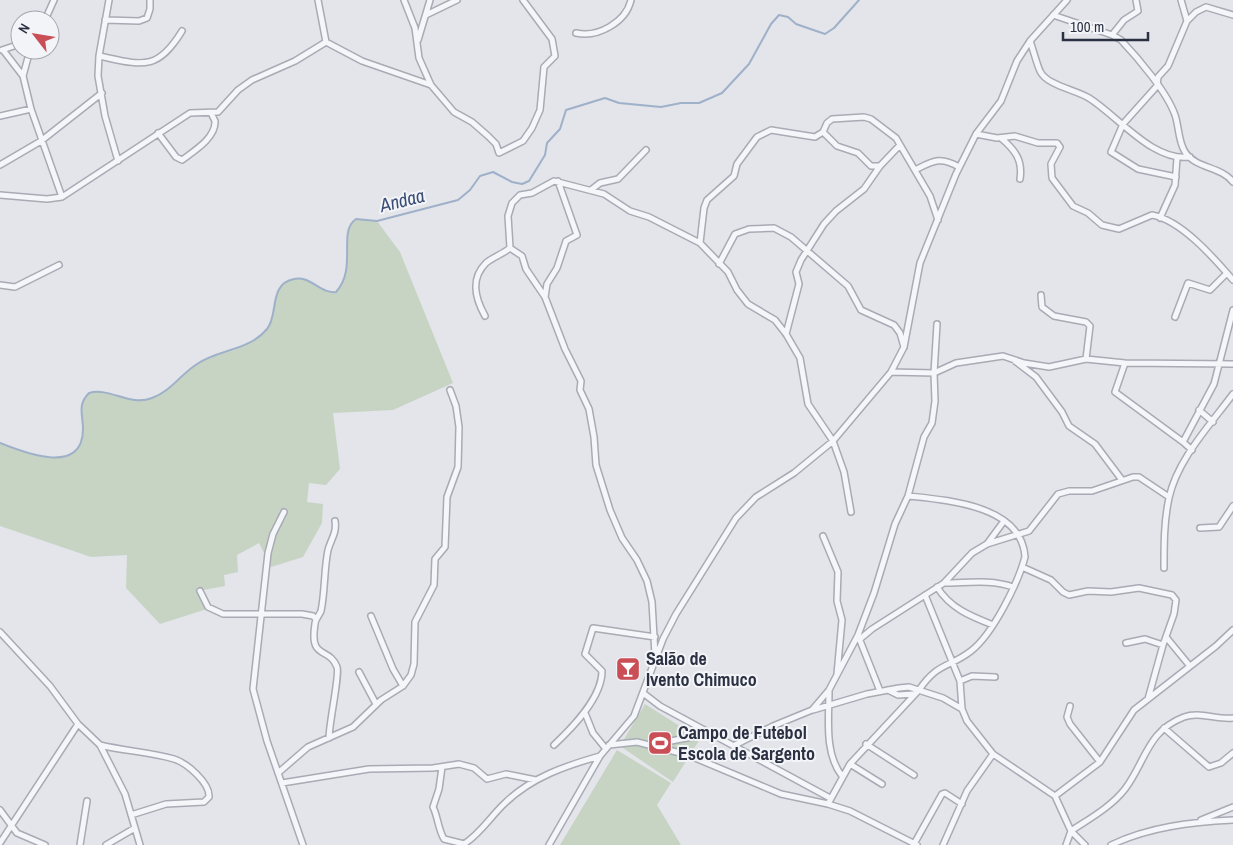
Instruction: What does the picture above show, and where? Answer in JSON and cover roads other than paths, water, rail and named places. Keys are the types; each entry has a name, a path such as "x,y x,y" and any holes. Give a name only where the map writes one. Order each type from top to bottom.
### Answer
{"street":[{"path":"109,0 98,56 98,76 105,116 118,161"},
{"path":"105,20 139,22 147,18 150,0"},
{"path":"318,0 326,42"},
{"path":"404,0 415,28 419,58 431,85 454,112 472,122 496,144 499,154 523,141 540,110 542,71 545,65 555,56 552,39 524,0"},
{"path":"417,43 430,0"},
{"path":"426,15 457,0"},
{"path":"576,33 587,35 609,27 627,12 631,0"},
{"path":"549,845 600,756 634,716 655,658 676,614 736,518 756,497 794,473 833,441 891,372 904,347 920,263 959,167 976,134 999,105 1012,70 1030,41 1067,0"},
{"path":"1112,35 1124,20 1138,11 1136,0"},
{"path":"1181,0 1187,22"},
{"path":"1176,177 1146,172 1112,154 1111,150 1123,124 1157,86 1158,77 1168,66 1187,22 1196,12 1206,6 1233,15"},
{"path":"1053,15 1112,35 1128,48 1157,86 1175,114 1182,147 1190,157 1222,173 1233,182"},
{"path":"98,56 128,62 146,62 160,59 172,48 182,31"},
{"path":"1030,41 1040,72 1056,84 1088,98 1161,153 1177,158 1190,157"},
{"path":"326,42 362,61 431,85"},
{"path":"0,195 47,199 62,197 190,113 210,113 221,110 238,90 252,80 295,62 326,42"},
{"path":"2,50 23,76 31,109 62,197"},
{"path":"23,76 27,60"},
{"path":"0,165 41,140 102,93"},
{"path":"0,116 31,109"},
{"path":"158,133 176,157 182,160 198,148 213,131 215,121 210,113"},
{"path":"700,243 704,208 707,200 734,176 737,164 757,137 771,130 815,137 823,132 827,123 832,119 864,117 878,123 896,138 930,196 938,220"},
{"path":"823,132 837,146 862,155 871,166 880,166"},
{"path":"976,134 1001,138 1015,136 1038,143 1057,143 1060,147 1051,165 1054,183 1073,206 1088,213 1102,225 1119,229 1152,215 1160,218 1192,238 1233,280"},
{"path":"1001,138 1017,154 1021,169 1020,179"},
{"path":"786,334 799,284 796,272 801,260 824,224 836,211 864,189 880,166 900,145"},
{"path":"591,190 600,183 618,179 646,150"},
{"path":"1160,218 1176,177 1177,158"},
{"path":"915,170 938,160 948,161 959,167"},
{"path":"510,248 508,216 512,203 520,195 532,193 550,181 558,181 591,190 612,198 630,211 649,218 700,243 728,272 737,290 748,304 775,320 786,334 803,368 808,404 833,441 844,472 851,512"},
{"path":"545,297 547,284 557,268 566,241 577,235 558,181"},
{"path":"719,264 730,248 733,235 749,229 774,228 798,242 807,252 848,286 862,310 894,325 900,333 904,347"},
{"path":"510,248 522,256 526,269 545,297 558,333 581,381 580,390 589,409 600,483 622,538 637,560 647,581 652,602 655,658"},
{"path":"485,316 476,292 478,273 487,262 510,248"},
{"path":"0,286 15,287 59,265"},
{"path":"1175,316 1188,283 1210,290 1227,273"},
{"path":"1041,295 1042,307 1054,316 1088,324 1090,330 1086,359"},
{"path":"1183,442 1212,389 1221,364 1233,310"},
{"path":"812,710 829,690 859,637 895,524 908,496 924,437 932,423 935,401 934,373 937,324"},
{"path":"891,372 934,373 962,362 1003,356 1049,368 1086,359 1124,363 1233,364"},
{"path":"1015,360 1021,367 1036,377 1062,412 1068,426 1090,440 1122,480"},
{"path":"1124,363 1115,392 1192,450"},
{"path":"278,773 308,747 353,727 376,704 403,686 411,675 414,664 415,622 434,585 435,559 445,547 447,497 458,468 459,427 456,406 450,390"},
{"path":"1164,568 1165,528 1169,497 1192,450 1233,394"},
{"path":"1199,410 1213,422"},
{"path":"987,544 1018,536 1034,527 1058,494 1068,491 1092,492 1122,480 1139,477 1169,497"},
{"path":"829,801 842,776 866,744 937,669 970,652 982,641 993,625 1022,567 1025,549 1018,536 1004,521 979,507 964,503 908,496"},
{"path":"1200,528 1220,527 1233,506"},
{"path":"284,512 273,534 260,615 253,688 255,702 303,845"},
{"path":"329,738 330,718 339,673 335,662 315,647 316,619 320,612 328,550 336,530 335,521"},
{"path":"859,637 944,583 965,559 987,544 1004,521"},
{"path":"823,536 837,568 839,585 837,601 842,620 836,679"},
{"path":"1022,567 1051,580 1062,592 1069,595 1088,591 1110,592 1139,588 1172,595 1176,602 1148,699"},
{"path":"944,583 996,581 1013,587"},
{"path":"937,587 944,599 961,611 993,625"},
{"path":"200,591 204,602 214,612 223,614 308,615 316,619"},
{"path":"925,594 953,660 960,681 962,709 971,727 994,754 1055,796 1071,832 1085,845"},
{"path":"371,616 393,669 403,686"},
{"path":"554,745 585,712 602,675 600,667 585,654 593,628 655,637"},
{"path":"1055,796 1100,762 1125,721 1134,710 1233,630"},
{"path":"0,632 50,686 78,724 100,745 125,794 140,845"},
{"path":"1228,635 1233,640"},
{"path":"859,637 880,691"},
{"path":"1166,637 1189,666"},
{"path":"1126,643 1145,639 1163,645"},
{"path":"359,672 376,704"},
{"path":"960,681 972,676 995,677"},
{"path":"735,746 773,726 812,710 880,691 909,687 943,698 962,709"},
{"path":"829,690 832,759 842,776"},
{"path":"888,690 898,695 914,694"},
{"path":"643,693 660,706 713,733 829,801 915,844 942,794 945,793 962,804"},
{"path":"1070,706 1067,717 1070,724 1100,762"},
{"path":"585,712 593,733 607,747"},
{"path":"1066,845 1071,832 1100,812 1123,792 1152,740 1164,728 1191,715 1233,718"},
{"path":"0,843 78,724"},
{"path":"1164,728 1209,767 1221,763 1233,753"},
{"path":"652,744 713,733"},
{"path":"607,747 637,742 652,744 703,760 781,794 829,801"},
{"path":"866,744 914,775"},
{"path":"100,745 176,760 206,784 209,790 208,798 204,802 166,804 131,815"},
{"path":"944,845 967,791 994,754"},
{"path":"442,767 439,789 433,807 439,818 440,831 444,839 464,845 505,803 537,780 558,768 600,756"},
{"path":"282,783 384,768 442,767 459,764 470,766 487,779 506,774 537,780"},
{"path":"850,764 882,784"},
{"path":"80,845 86,801"},
{"path":"1196,822 1233,807"},
{"path":"0,810 21,835 45,845"},
{"path":"1111,845 1137,834 1196,822 1233,820"},
{"path":"106,845 135,828"}],"waterway":[{"name":"Andaa","path":"0,443 24,452 51,457 63,457 74,452 80,444 83,429 82,406 85,397 89,393 105,393 136,400 152,398 165,391 197,364 215,355 243,346 260,336 271,323 277,293 286,282 300,278 330,292 336,292 346,272 348,233 356,219 377,221 458,200 470,190 480,176 493,172 512,182 522,184 529,181 545,155 547,143 560,129 566,110 605,98 619,103 661,107 681,103 699,103 722,93 749,64 771,24 779,15 788,17 796,24 825,34 834,28 859,0"}],"place":[{"name":"Salão de Ivento Chimuco","path":"628,669"},
{"name":"Campo de Futebol Escola de Sargento","path":"660,743"}]}
